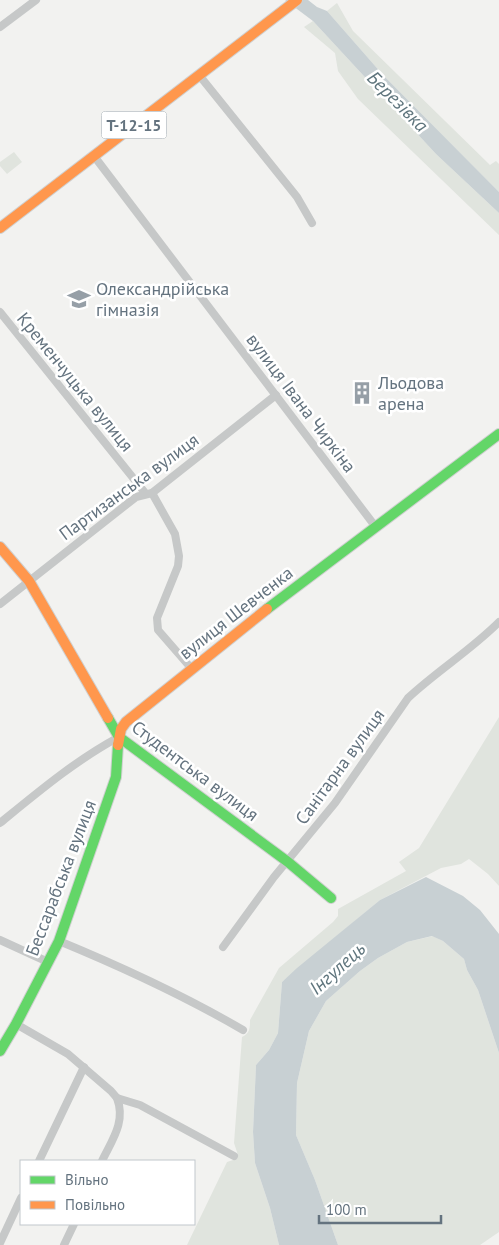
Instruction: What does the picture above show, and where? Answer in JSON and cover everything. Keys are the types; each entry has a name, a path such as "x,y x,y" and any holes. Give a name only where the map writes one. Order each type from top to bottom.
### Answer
{"main road":[{"name":"Т-12-15","path":"0,228 297,0"},
{"name":"вулиця Шевченка","path":"119,737 126,722 191,668 375,526 499,434"},
{"name":"Студентська вулиця","path":"0,547 29,581 119,737 288,862 331,898"},
{"name":"Бессарабська вулиця","path":"0,1051 59,941 116,777 119,737"}],"street":[{"path":"0,27 36,0"},
{"path":"199,75 297,197 312,223"},
{"name":"вулиця Івана Чиркіна","path":"94,156 375,526"},
{"name":"Кременчуцька вулиця","path":"0,312 149,493 175,534 180,556 178,566 157,618 158,630 191,668"},
{"name":"Партизанська вулиця","path":"0,604 136,497 149,493 276,395"},
{"name":"Санітарна вулиця","path":"223,947 274,877 335,803 408,698 499,622"},
{"name":"вулиця Шевченка","path":"0,823 98,748 119,737"},
{"path":"0,940 48,962"},
{"path":"59,941 114,963 185,998 243,1030"},
{"path":"16,1024 68,1054 111,1091 116,1098 120,1106 120,1122 102,1160"},
{"path":"39,1160 84,1067"},
{"path":"116,1098 140,1106 234,1156"},
{"path":"0,1243 20,1200"},
{"path":"64,1245 74,1225"}],"shaded area":[{"path":"337,3 353,31 490,165 496,161 499,164 499,192 383,75 327,11"},
{"path":"313,21 436,154 499,213 499,235 358,99 338,71 335,53 304,27"},
{"path":"14,152 22,162 7,174 0,166 0,162"},
{"path":"499,717 499,886 488,874 469,859 461,864 441,868 380,900 282,982 278,1033 269,1050 256,1065 253,1132 255,1163 270,1208 279,1245 187,1245 227,1162 236,1159 238,1155 234,1143 242,1037 248,1032 250,1020 279,968 333,922 338,916 338,909 406,871 399,862 419,848"},
{"path":"433,936 443,941 464,959 467,970 478,990 499,1053 499,1232 480,1245 338,1245 315,1180 296,1135 297,1083 309,1031 326,1001 360,971 378,958 407,942"}],"water":[{"name":"Березівка","path":"285,0 308,0 317,7 327,11 383,75 499,192 499,213 436,154 313,21"},
{"name":"Інгулець","path":"426,877 463,896 480,910 499,934 499,1053 478,990 467,970 464,959 443,941 432,936 407,942 378,958 360,971 326,1001 309,1031 297,1083 296,1135 315,1180 338,1245 279,1245 270,1208 255,1163 253,1132 256,1065 269,1050 278,1033 282,982 380,900"}],"traffic: fast":[{"path":"267,609 499,434"},
{"path":"108,718 119,737 288,862 331,898"},
{"path":"0,1051 59,941 116,777 118,745"}],"traffic: slow":[{"path":"0,228 297,0"},
{"path":"0,547 29,581 108,718"},
{"path":"118,745 121,729 126,722 267,609"}],"place":[{"name":"Олександрійська гімназія","path":"79,299"},
{"name":"Льодова арена","path":"362,393"}]}
